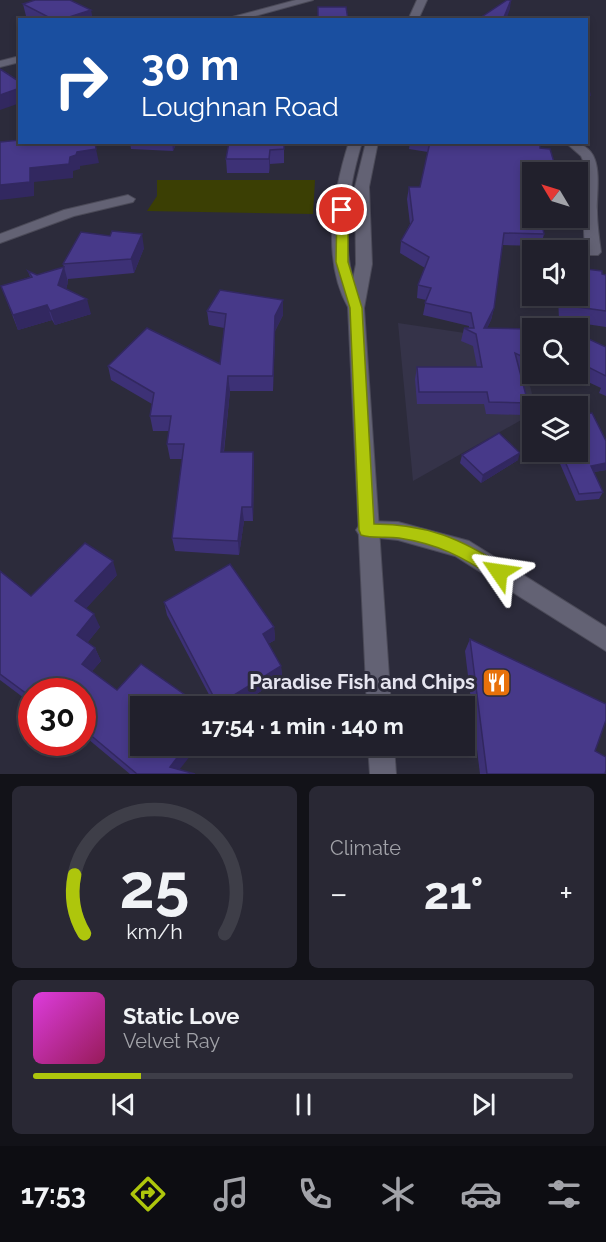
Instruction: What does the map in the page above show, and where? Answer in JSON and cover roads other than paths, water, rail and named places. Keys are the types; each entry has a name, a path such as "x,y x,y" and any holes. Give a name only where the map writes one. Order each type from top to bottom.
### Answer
{"main road":[{"path":"237,18 308,0"},
{"path":"414,18 422,0"},
{"path":"237,6 248,16"},
{"path":"0,64 18,60"},
{"path":"355,144 345,182 341,228 342,262 356,308"},
{"path":"372,144 362,187 364,264 356,308 378,696"},
{"path":"574,144 586,154 593,167 590,211 593,252"},
{"path":"0,239 69,213 128,199"},
{"path":"367,530 398,531 460,548 606,640"},
{"path":"382,756 383,774"}],"place":[{"name":"Paradise Fish and Chips","path":"496,682"}]}
